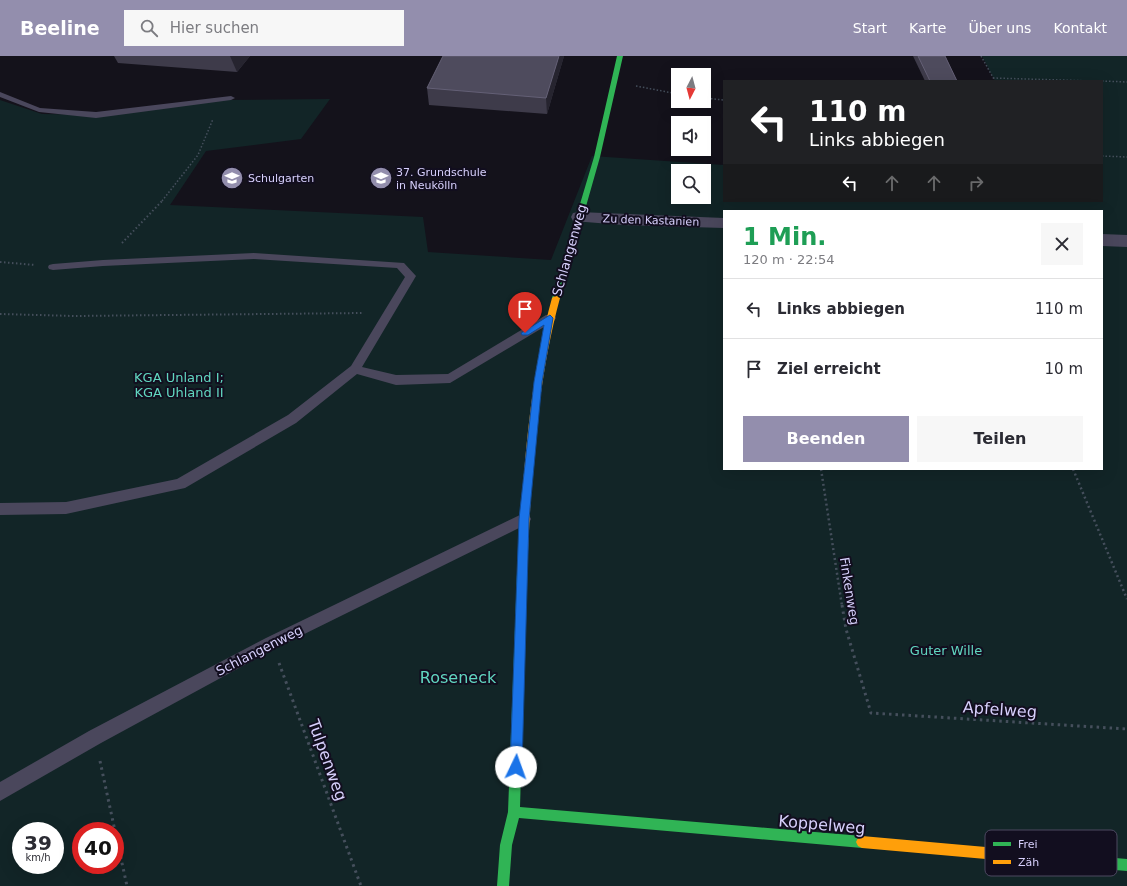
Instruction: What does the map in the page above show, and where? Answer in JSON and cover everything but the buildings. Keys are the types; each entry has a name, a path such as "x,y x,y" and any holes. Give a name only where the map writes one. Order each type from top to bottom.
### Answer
{"street":[{"name":"Schlangenweg","path":"503,886 506,845 514,812 524,519 538,382 550,318 597,157 620,56"},
{"name":"Zu den Kastanien","path":"579,217 723,223"},
{"path":"1103,240 1127,241"},
{"name":"Koppelweg","path":"514,812 985,853"},
{"name":"Koppelweg","path":"1117,864 1127,865"}],"lane":[{"path":"0,94 39,110 96,115 232,98"},
{"path":"0,509 66,508 180,484 292,419 355,369 411,276 400,265 254,256 103,263 53,267"},
{"path":"355,369 396,380 450,378 550,318"},
{"name":"Schlangenweg","path":"0,792 95,737 271,643 524,519"}],"path":[{"path":"981,56 993,78 1060,80"},
{"path":"1103,81 1127,82"},
{"path":"632,84 671,92"},
{"path":"711,99 723,100"},
{"path":"103,263 160,204 198,155 220,100"},
{"path":"1103,156 1127,157"},
{"path":"0,262 53,267"},
{"path":"0,314 74,316 389,313"},
{"name":"Finkenweg","path":"821,470 846,629 871,713"},
{"path":"1074,470 1127,600"},
{"name":"Tulpenweg","path":"271,643 361,886"},
{"name":"Apfelweg","path":"871,713 1127,729"},
{"path":"95,737 113,822"},
{"path":"124,872 127,886"}],"green space":[{"path":"982,56 1127,56 1127,886 0,886 0,100 42,114 108,115 223,100 330,99 301,139 206,151 170,205 423,217 428,252 551,260 592,156 709,164 671,164 671,204 711,204 711,164 723,165 723,202 1103,202 1103,80 994,80"}],"traffic: fast":[{"path":"556,298 597,157 620,56"},
{"path":"503,886 506,845 514,812 522,573"},
{"path":"514,812 862,842"},
{"path":"1117,864 1127,865"}],"traffic: slow":[{"path":"522,573 536,404 547,333 556,298"},
{"path":"862,842 985,853"}],"place":[{"name":"Schulgarten","path":"232,178"},
{"name":"37. Grundschule in Neukölln","path":"381,178"}],"route":[{"path":"516,767 524,519 538,382 550,318 525,333"}],"park label":[{"name":"KGA Unland I; KGA Uhland II","path":"179,384"},
{"name":"Guter Wille","path":"946,650"},
{"name":"Roseneck","path":"458,677"}]}
